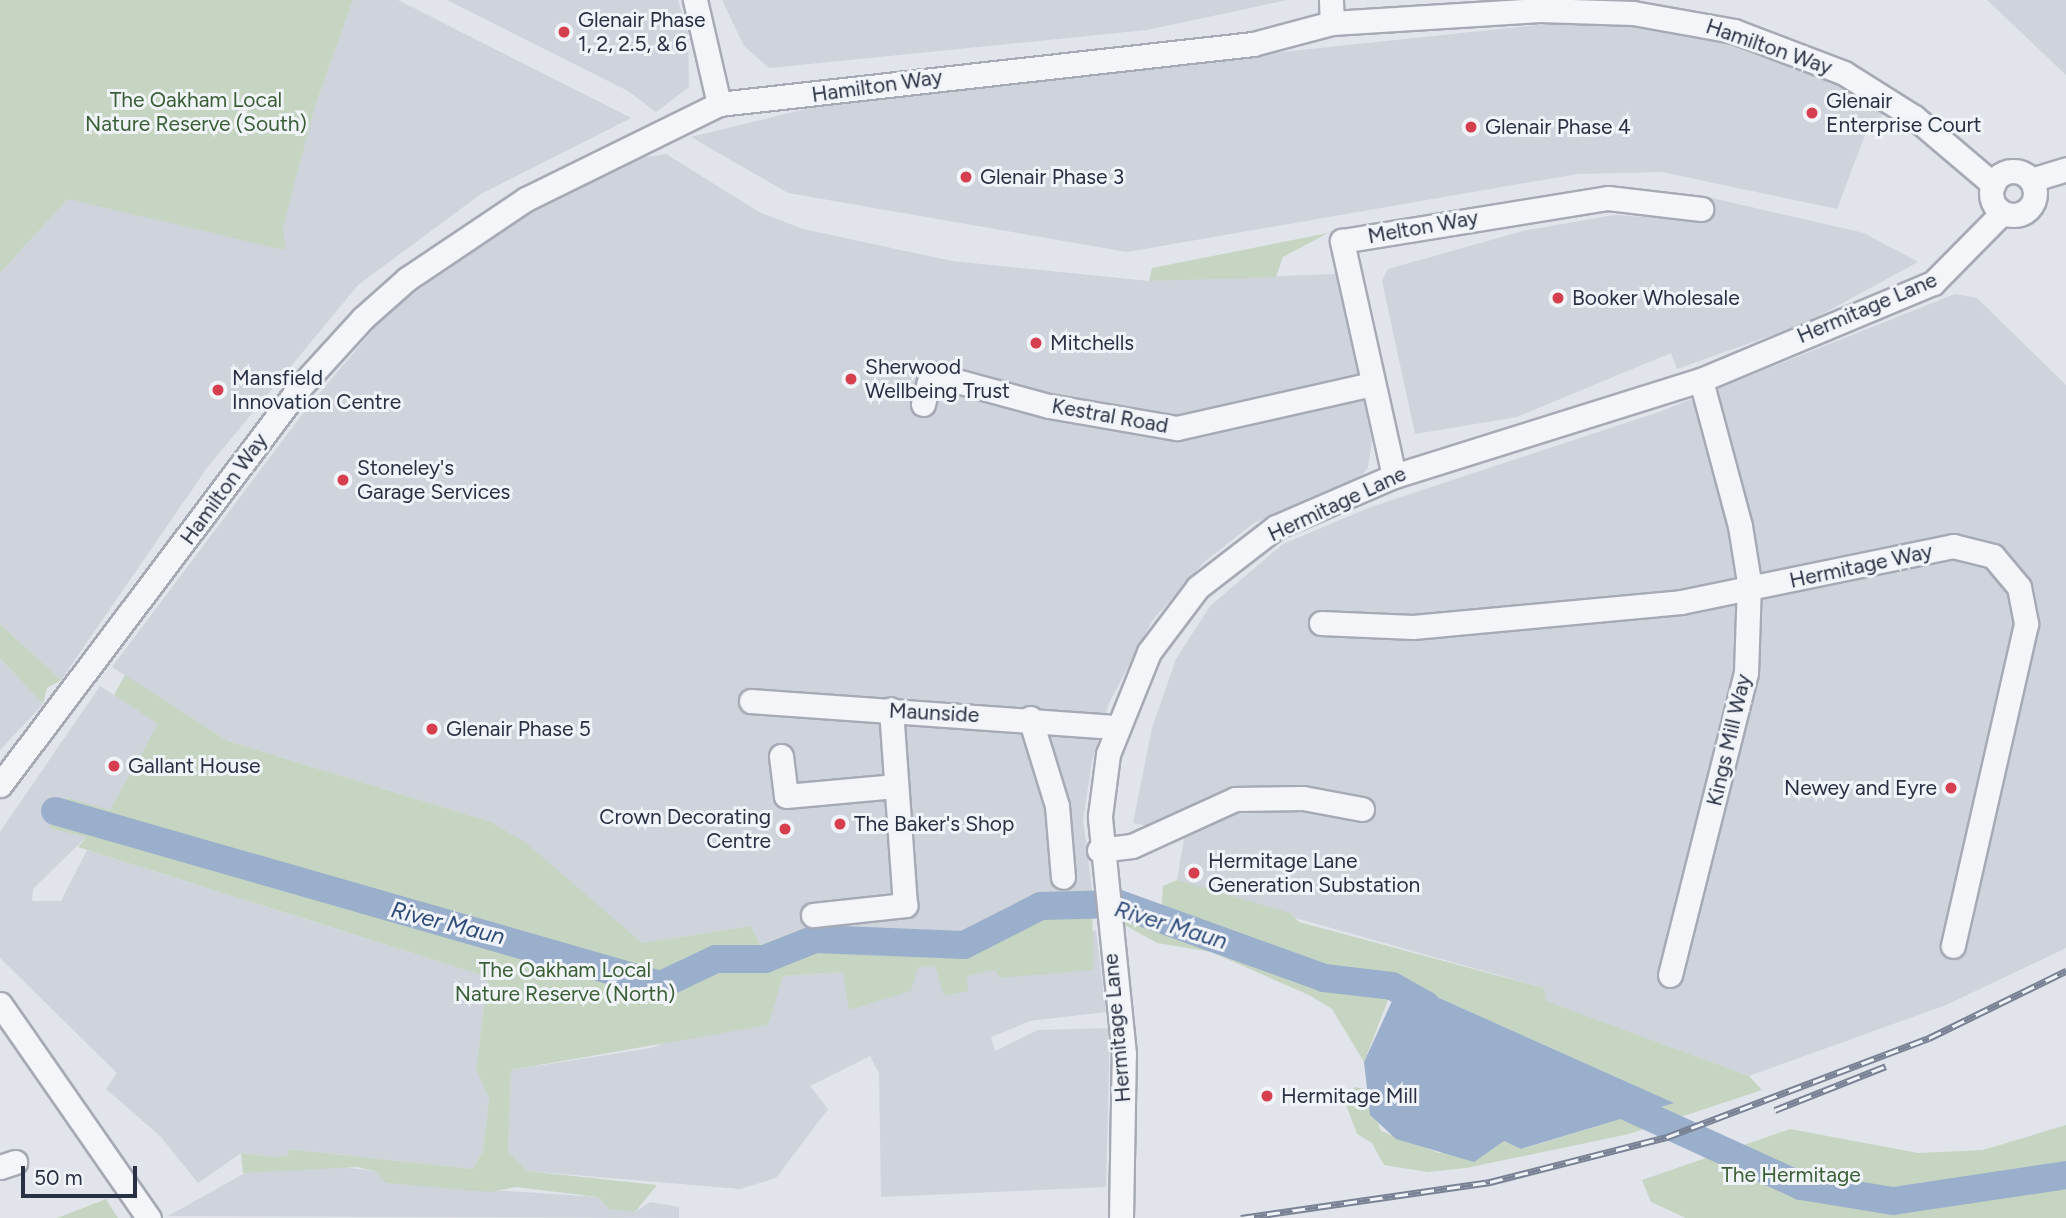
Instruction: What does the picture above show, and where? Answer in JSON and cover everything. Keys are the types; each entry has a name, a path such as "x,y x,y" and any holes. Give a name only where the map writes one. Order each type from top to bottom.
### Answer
{"street":[{"path":"695,0 719,104"},
{"path":"1331,0 1332,23"},
{"name":"Hamilton Way","path":"0,785 307,378 363,318 407,279 526,199 719,104 1253,44 1332,23 1540,10 1633,13 1734,31 1872,89 1993,184"},
{"path":"2031,180 2035,196 2028,210 2002,213 1992,203 1993,184 2010,170 2031,180 2066,169"},
{"name":"Melton Way","path":"1394,476 1342,241 1608,198 1701,209"},
{"name":"Hermitage Lane","path":"1121,1218 1124,1054 1099,850 1116,727 1149,652 1198,587 1276,527 1394,476 1701,380 1933,283 2002,213"},
{"name":"Kestral Road","path":"923,404 931,374 1153,428 1177,428 1372,384"},
{"name":"Kings Mill Way","path":"1670,975 1746,673 1749,589 1740,526 1701,380"},
{"name":"Hermitage Way","path":"1321,623 1413,627 1681,601 1953,546 1982,551 2013,575 2026,624 1953,946"},
{"name":"Maunside","path":"751,701 1030,718 1116,727"},
{"path":"813,915 905,905 891,710"},
{"path":"1030,718 1057,806 1063,877"},
{"path":"781,756 786,796 896,786"},
{"path":"1099,850 1132,846 1236,800 1303,798 1362,809"},
{"path":"0,1004 149,1218"}],"shaded area":[{"path":"353,0 398,0 631,118 481,194 358,285 207,468 61,680 0,624 0,273 68,199 282,229 315,106"},
{"path":"447,0 678,0 688,32 689,87 656,112 628,91"},
{"path":"722,0 1287,0 1147,30 769,68 744,46"},
{"path":"1987,0 2066,0 2066,75"},
{"path":"1556,23 1637,24 1714,37 1817,70 1885,113 1867,130 1837,209 1662,172 1577,174 1127,252 788,193 691,137 855,97"},
{"path":"666,154 759,212 803,229 952,261 1149,281 1336,274 1372,441 1368,467 1359,479 1254,523 1204,562 1152,621 1109,703 1092,761 1083,820 1092,889 1024,902 971,933 854,927 760,945 751,926 642,943 491,822 228,741 112,667 307,408 388,312 535,206 628,160"},
{"path":"1699,195 1864,233 1918,262 1806,323 1677,369 1671,353 1517,417 1415,434 1382,281 1388,269 1523,231 1614,215 1699,220"},
{"path":"1955,294 1977,298 2066,385 2066,948 1946,1005 1749,1076 1545,1001 1544,988 1204,892 1177,880 1185,833 1133,823 1152,728 1176,659 1210,606 1283,544 1371,507 1659,412"},
{"path":"0,658 43,704 0,750"},
{"path":"100,686 159,724 110,810 67,799 86,837 33,889 32,901 61,901 87,850 488,977 476,1069 489,1098 483,1150 473,1169 289,1149 289,1155 274,1157 241,1153 198,1183 160,1136 106,1089 117,1073 0,958 0,832"},
{"path":"1096,930 1106,1012 1030,1021 991,1037 995,1051 1038,1030 1110,1028 1106,1187 881,1197 879,1073 870,1056 810,1086 828,1109 776,1178 740,1189 527,1171 508,1151 511,1070 651,1048 771,1002 783,976 935,966"},
{"path":"315,1164 375,1171 386,1183 598,1197 609,1209 635,1212 650,1202 679,1207 679,1218 168,1216 252,1169"}],"green space":[{"name":"The Oakham Local Nature Reserve (South)","path":"0,0 353,0 315,106 283,227 285,250 68,199 0,273"},
{"path":"1328,233 1283,257 1276,277 1149,281 1152,268"},
{"path":"0,624 61,680 47,688 43,704 0,658"},
{"name":"The Oakham Local Nature Reserve (North)","path":"125,675 228,741 491,822 526,843 642,943 751,926 760,945 789,934 854,927 971,933 1024,902 1092,889 1093,970 1000,978 995,970 967,976 968,991 944,996 935,966 918,967 911,991 849,1010 843,972 783,976 768,1025 511,1070 508,1151 527,1171 657,1185 635,1212 609,1209 598,1197 516,1187 490,1192 386,1183 375,1171 357,1167 243,1173 241,1153 274,1157 289,1155 288,1149 473,1169 483,1150 489,1099 476,1069 488,977 78,847 86,837 49,828 67,798 110,810 158,724 114,695"},
{"path":"1177,880 1290,913 1299,922 1544,988 1546,1001 1749,1076 1762,1090 1629,1134 1466,1168 1428,1172 1384,1165 1372,1143 1357,1134 1345,1102 1355,1087 1365,1089 1381,1131 1439,1153 1504,1141 1522,1149 1673,1103 1428,993 1393,987 1364,1062 1332,1009 1309,995 1211,952 1157,943 1123,924 1119,911 1139,907 1161,917 1163,886"},
{"name":"The Hermitage","path":"2066,1125 2066,1218 1686,1218 1651,1202 1642,1180 1790,1129 1918,1153 1983,1150"},
{"path":"106,1199 118,1218 57,1218 96,1203"}],"water":[{"path":"1392,986 1428,993 1674,1103 1521,1149 1504,1141 1474,1162 1396,1139 1370,1115 1364,1062 1392,1001"}],"waterway":[{"name":"River Maun","path":"55,811 661,985 716,959 765,959 815,939 964,945 1041,906 1119,904 1324,978 1392,986 1426,1005"},
{"name":"River Maun","path":"1608,1098 1801,1186 1893,1201 2066,1175"}],"railway":[{"path":"1241,1218 1490,1182 1667,1137 1929,1038 2066,971"},
{"path":"1775,1110 1886,1066"}],"place":[{"name":"Glenair Phase 1, 2, 2.5, & 6","path":"564,32"},
{"name":"Glenair Enterprise Court","path":"1812,113"},
{"name":"Glenair Phase 4","path":"1471,127"},
{"name":"Glenair Phase 3","path":"966,177"},
{"name":"Booker Wholesale","path":"1558,298"},
{"name":"Mitchells","path":"1036,343"},
{"name":"Sherwood Wellbeing Trust","path":"851,379"},
{"name":"Mansfield Innovation Centre","path":"218,390"},
{"name":"Stoneley's Garage Services","path":"343,480"},
{"name":"Glenair Phase 5","path":"432,729"},
{"name":"Gallant House","path":"114,766"},
{"name":"Newey and Eyre","path":"1951,788"},
{"name":"The Baker's Shop","path":"840,824"},
{"name":"Crown Decorating Centre","path":"785,829"},
{"name":"Hermitage Lane Generation Substation","path":"1194,873"},
{"name":"Hermitage Mill","path":"1267,1096"}]}
